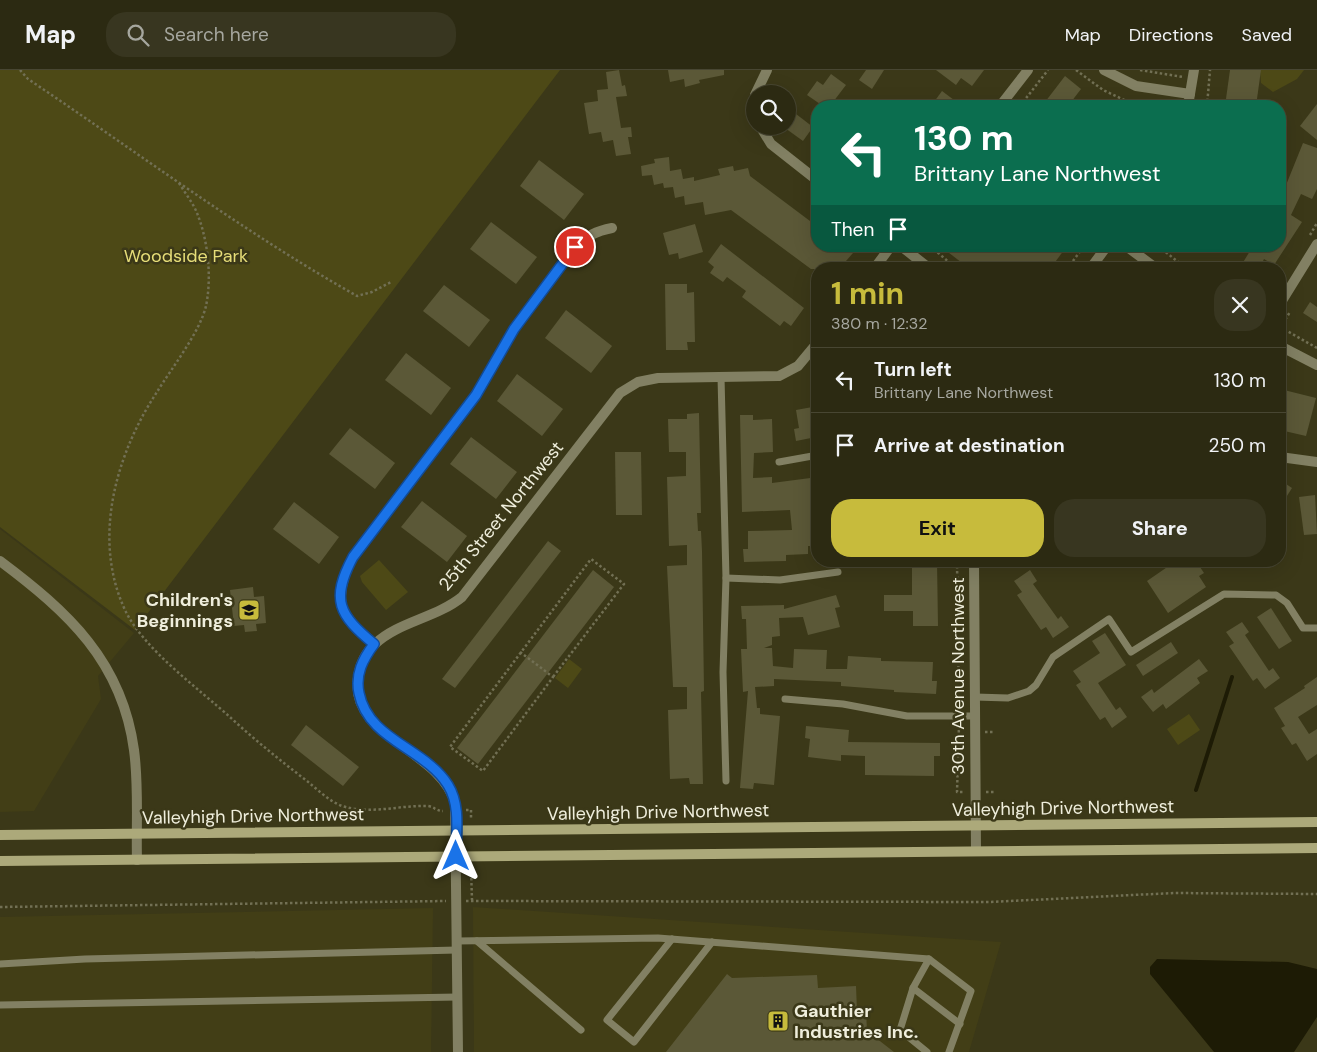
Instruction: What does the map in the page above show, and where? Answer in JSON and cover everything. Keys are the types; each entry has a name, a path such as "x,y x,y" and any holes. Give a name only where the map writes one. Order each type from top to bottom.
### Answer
{"main road":[{"name":"Valleyhigh Drive Northwest","path":"0,835 1317,822"},
{"path":"0,861 1317,848"}],"street":[{"path":"759,85 767,70"},
{"path":"1005,100 1028,70"},
{"path":"1104,70 1136,86 1190,94"},
{"path":"1189,100 1194,70"},
{"path":"766,135 771,144 811,175"},
{"path":"374,644 346,619 342,606 341,584 353,557 476,395 514,329 575,247 587,236 612,228"},
{"path":"1286,294 1317,244"},
{"path":"909,252 921,262"},
{"path":"1134,252 1148,262"},
{"path":"1286,349 1317,365"},
{"name":"25th Street Northwest","path":"458,1052 455,803 447,784 434,769 375,724 363,708 358,690 359,670 374,644 391,633 442,611 462,597 620,393 638,382 648,379 779,376 798,366 811,350"},
{"path":"1286,457 1317,462"},
{"path":"0,560 44,594 75,624 108,670 128,718 134,752 137,860"},
{"name":"30th Avenue Northwest","path":"974,567 976,851"}],"lane":[{"path":"721,377 726,578 723,664 726,781"},
{"path":"779,462 811,456"},
{"path":"726,578 780,580 838,572"},
{"path":"975,698 1008,698 1028,691 1036,685 1053,657 1109,619 1131,652 1224,594 1276,595 1287,603 1303,628 1317,628"},
{"path":"784,699 843,704 907,716 975,716"},
{"path":"0,964 85,959 419,952 476,942 672,940 929,959 972,991 949,1052"},
{"path":"672,940 607,1020 634,1042 712,942"},
{"path":"476,942 581,1030"},
{"path":"927,1052 900,1030 913,988 929,959"},
{"path":"913,988 960,1024"},
{"path":"0,1005 458,997"}],"path":[{"path":"20,70 28,79 160,168 243,227 357,296 372,292 391,282"},
{"path":"1025,100 1048,70"},
{"path":"1076,70 1104,90 1125,100"},
{"path":"1140,70 1175,76 1176,70"},
{"path":"1208,100 1210,70"},
{"path":"179,183 197,212 205,240 208,271 206,307 192,336 152,399 126,445 115,483 109,530 111,567 126,612 152,647 259,744 331,800 352,809 426,806 434,807 439,811"},
{"path":"937,252 949,262"},
{"path":"1166,252 1178,262"},
{"path":"1286,330 1317,348"},
{"path":"591,559 624,584 483,771 450,746 520,652 591,559"},
{"path":"957,567 958,792"},
{"path":"520,652 553,678"},
{"path":"0,907 456,901 990,902 1174,893 1317,894"}],"shaded area":[{"path":"0,529 134,633 98,676 101,699 34,811 0,812"},
{"path":"473,907 1001,942 969,1052 474,1052"},
{"path":"433,908 431,1052 0,1052 0,917"},
{"path":"1157,959 1288,962 1317,969 1317,1017 1294,1052 1214,1052 1150,974 1150,967"}],"green space":[{"name":"Woodside Park","path":"0,70 560,70 135,630 0,527"},
{"path":"1260,70 1304,70 1297,79 1273,92 1261,83"},
{"path":"379,560 408,592 386,610 362,582 360,576"},
{"path":"569,659 582,669 568,688 555,678"},
{"path":"1189,714 1200,730 1178,745 1167,729"}],"building":[{"path":"619,70 622,86 625,85 627,96 616,97 621,128 631,127 632,137 628,137 631,154 616,156 613,140 603,142 601,132 589,134 584,103 598,101 597,90 608,89 606,72"},
{"path":"668,70 724,70 724,75 699,80 700,83 685,87 684,79 670,82"},
{"path":"866,70 884,70 872,89 859,80"},
{"path":"936,70 984,70 972,86 961,78 956,85"},
{"path":"1230,70 1261,70 1257,100 1226,100"},
{"path":"831,74 846,85 835,100 814,100 807,95 817,81 823,85"},
{"path":"1065,76 1081,89 1073,100 1047,100"},
{"path":"942,91 954,100 935,100"},
{"path":"1317,104 1317,140 1300,126"},
{"path":"796,114 811,125 811,130 803,141 795,135"},
{"path":"1303,143 1317,148 1317,189 1312,199 1301,194 1291,215 1302,222 1286,247 1286,185"},
{"path":"669,157 670,171 681,169 683,179 694,177 694,181 720,175 718,169 733,166 734,171 748,168 750,176 811,222 811,252 853,253 845,262 811,262 811,269 731,210 705,215 703,202 685,205 684,196 675,198 673,187 664,188 663,183 654,185 652,175 642,176 641,166 655,163 654,159"},
{"path":"539,160 584,194 564,220 520,186"},
{"path":"491,222 537,257 516,284 470,249"},
{"path":"695,224 703,252 679,259 678,253 669,255 663,233"},
{"path":"721,244 804,308 791,326 784,321 780,326 742,297 746,291 727,277 723,282 710,273 714,267 708,262"},
{"path":"948,252 1063,252 1055,262 961,262"},
{"path":"1249,252 1282,252 1276,262 1269,262 1264,259 1262,262 1243,262"},
{"path":"665,284 687,284 687,293 694,292 695,342 687,342 688,350 666,350"},
{"path":"444,285 490,320 469,347 423,311"},
{"path":"1310,302 1317,307 1317,322 1303,313"},
{"path":"566,310 612,346 591,373 545,338"},
{"path":"406,353 451,388 431,415 385,380"},
{"path":"517,374 563,409 542,436 497,401"},
{"path":"1286,390 1316,398 1306,436 1286,431"},
{"path":"811,407 811,438 796,441 794,429 799,428 796,410"},
{"path":"699,413 701,513 697,513 698,531 701,531 702,551 704,691 701,692 703,784 690,784 689,778 670,779 668,710 687,709 687,687 673,687 667,566 687,565 687,545 669,546 667,477 686,476 686,452 669,452 668,419 687,419 687,414"},
{"path":"740,415 753,415 753,420 772,419 773,452 754,453 753,478 772,477 772,483 811,478 811,546 808,546 808,554 786,555 786,561 744,562 743,549 748,549 748,531 792,530 790,510 742,512"},
{"path":"350,428 395,463 375,489 329,454"},
{"path":"471,437 517,472 496,499 450,464"},
{"path":"615,452 641,452 642,515 616,515"},
{"path":"1286,484 1292,488 1286,498"},
{"path":"1315,495 1317,534 1304,535 1299,497"},
{"path":"422,501 467,536 447,562 401,527"},
{"path":"294,502 339,537 319,564 273,529"},
{"path":"548,541 561,551 455,688 442,679"},
{"path":"912,567 937,567 938,626 913,626 913,611 884,611 884,595 912,595"},
{"path":"1167,567 1200,567 1204,573 1199,576 1206,587 1168,613 1147,581"},
{"path":"593,570 614,587 478,764 457,748"},
{"path":"1030,570 1037,581 1033,584 1058,619 1061,616 1069,627 1053,638 1046,627 1041,630 1017,595 1022,592 1014,581"},
{"name":"Children's Beginnings","path":"253,587 254,597 264,596 266,623 256,624 257,631 245,632 244,625 234,626 230,590"},
{"path":"836,595 840,607 835,608 840,627 808,635 803,617 779,618 780,636 772,637 772,645 764,648 772,648 773,666 793,668 794,649 827,650 826,669 847,669 848,656 881,658 881,661 933,662 932,681 937,681 936,694 894,692 894,690 841,686 841,682 774,679 774,686 755,687 757,708 760,708 760,714 780,716 774,785 754,783 753,789 740,788 748,691 743,692 741,649 747,649 746,619 742,619 741,606 784,605 784,609"},
{"path":"1271,608 1292,641 1279,649 1257,617"},
{"path":"1242,622 1249,632 1245,635 1269,671 1273,668 1280,678 1265,689 1257,678 1253,681 1229,646 1234,643 1226,632"},
{"path":"1105,633 1126,665 1098,683 1116,710 1120,707 1127,717 1112,728 1105,717 1100,720 1076,685 1081,682 1073,671 1100,653 1092,641"},
{"path":"1171,642 1178,653 1143,676 1136,665"},
{"path":"1199,659 1208,671 1197,678 1200,683 1166,709 1163,704 1153,712 1141,697 1152,689 1154,693"},
{"path":"1317,677 1317,705 1298,717 1309,734 1317,729 1317,754 1307,761 1296,743 1292,745 1281,728 1285,726 1274,708 1305,688 1304,686"},
{"path":"306,725 359,767 343,786 291,745"},
{"path":"806,726 849,730 848,742 940,743 940,756 934,756 934,776 865,775 865,756 841,755 841,761 808,757 810,739 805,738"},
{"name":"Gauthier Industries Inc.","path":"727,974 732,978 817,975 818,988 856,986 857,1011 866,1010 867,1031 894,1052 666,1052"}],"waterway":[{"path":"1196,790 1232,677"}],"place":[{"name":"Children's Beginnings","path":"249,610"},
{"name":"Gauthier Industries Inc.","path":"778,1021"}],"route":[{"path":"456,856 457,810 453,794 447,784 434,769 375,724 363,708 358,690 359,670 367,653 374,644 346,619 342,606 341,584 353,557 476,395 526,311 575,247"}]}
